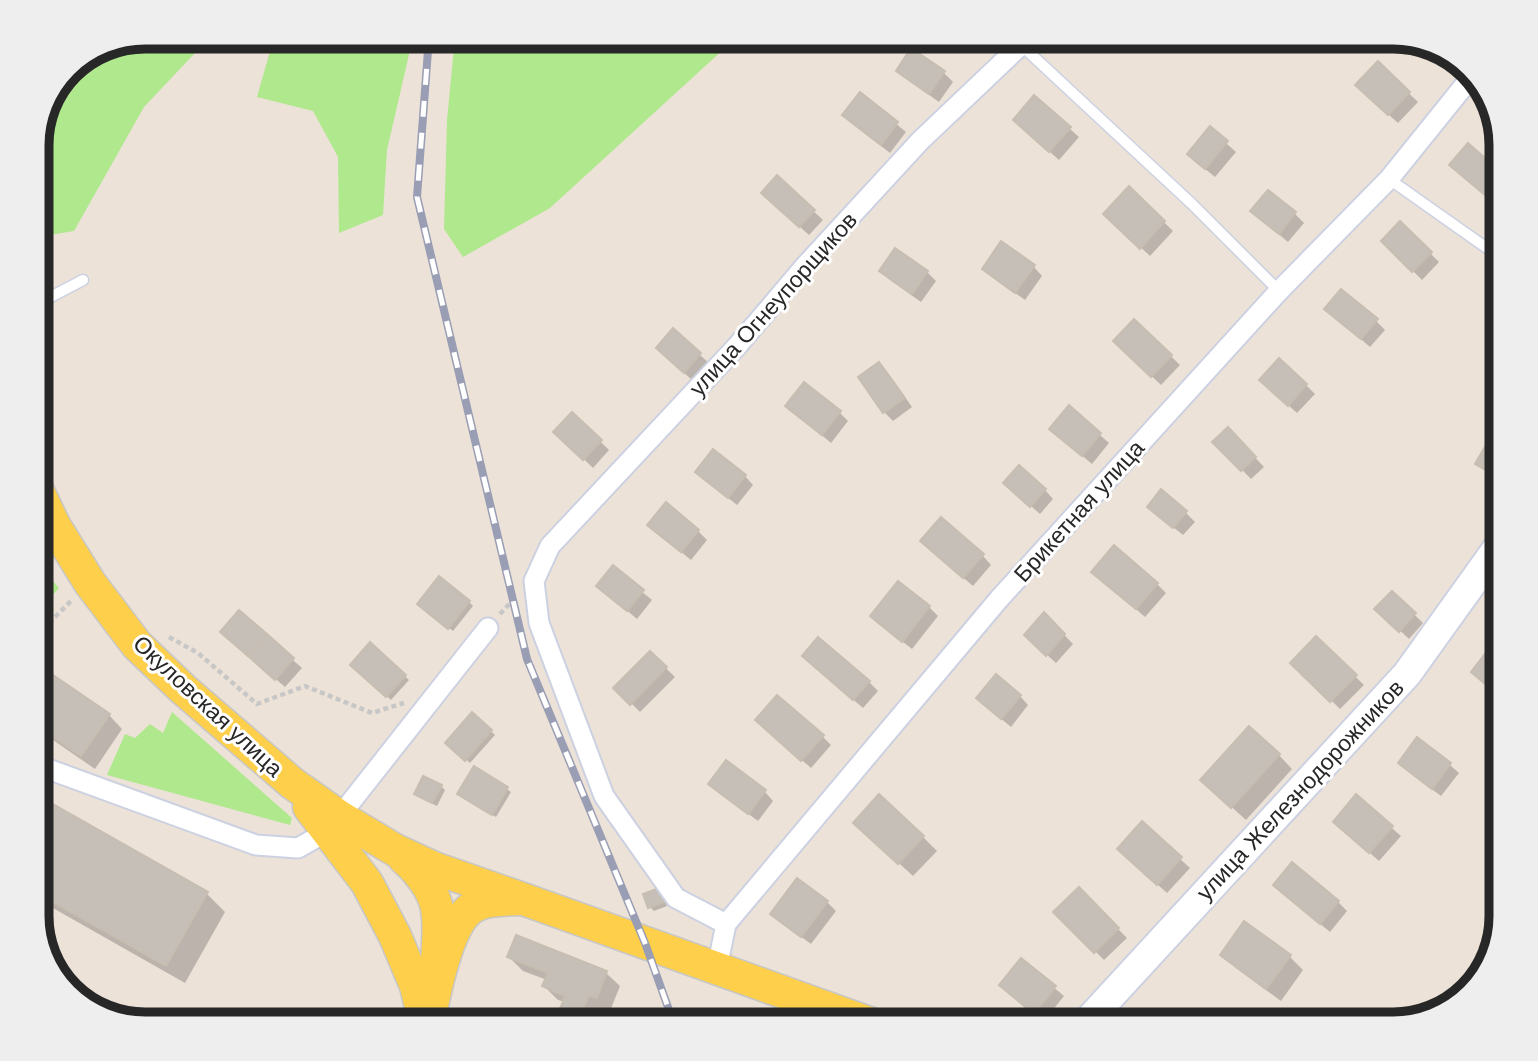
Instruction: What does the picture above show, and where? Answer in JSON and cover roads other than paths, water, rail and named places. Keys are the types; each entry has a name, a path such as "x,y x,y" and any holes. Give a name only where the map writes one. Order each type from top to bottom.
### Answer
{"main road":[{"name":"Окуловская улица","path":"49,515 90,583 137,645 183,689 292,783 334,824 395,850"},
{"path":"334,824 395,936 424,1012"},
{"path":"395,850 434,868 838,1012"},
{"path":"395,850 415,868 437,907 434,993"},
{"path":"407,963 413,926 422,906 443,887 478,883"},
{"path":"430,1012 453,933 471,908 487,902 523,899"}],"street":[{"name":"улица Огнеупорщиков","path":"726,924 676,898 604,796 539,623 534,581 550,546 738,345 805,266 920,141 1014,49"},
{"name":"Брикетная улица","path":"717,968 726,924 999,599 1279,291 1389,179 1466,83"},
{"name":"улица Железнодорожников","path":"1096,1012 1406,674 1489,560"},
{"path":"49,769 256,845 298,848 334,824 488,628"}],"lane":[{"path":"1030,49 1279,291"},
{"path":"1389,179 1489,250"},
{"path":"49,298 83,280"}],"railway":[{"path":"428,49 417,197 527,659 645,943 670,1012"}]}
